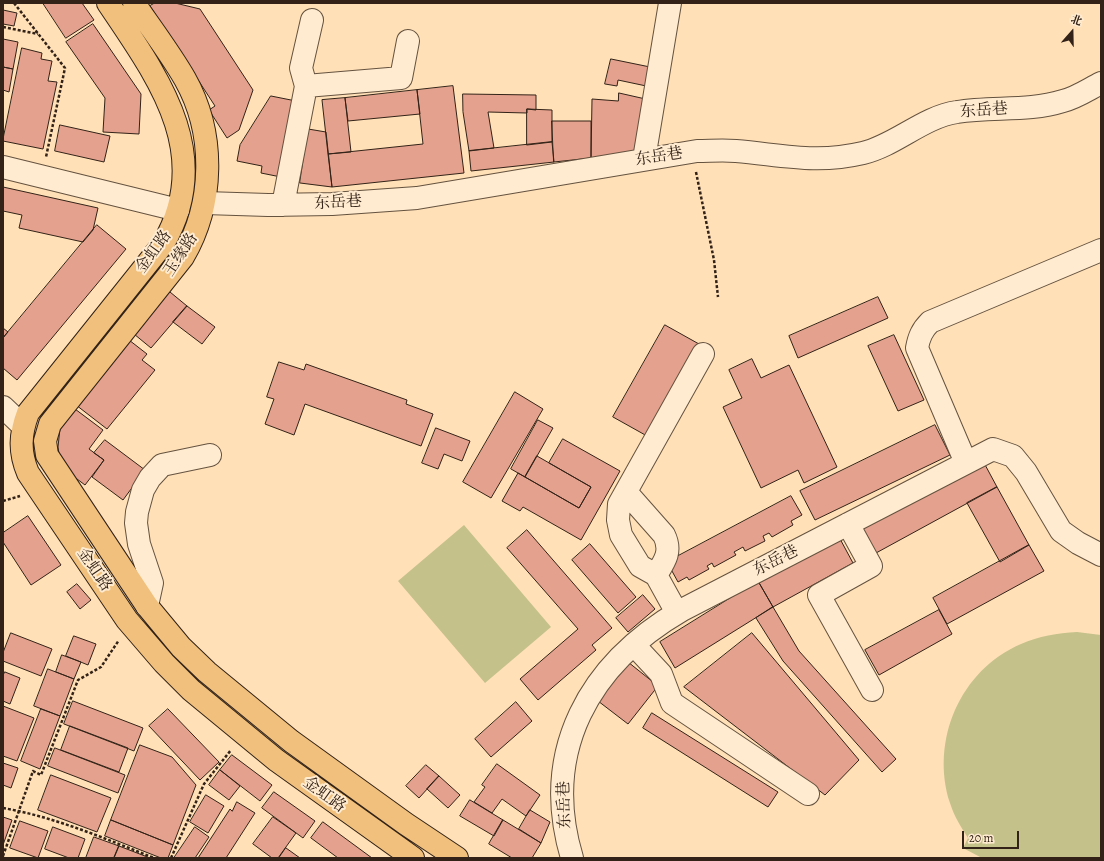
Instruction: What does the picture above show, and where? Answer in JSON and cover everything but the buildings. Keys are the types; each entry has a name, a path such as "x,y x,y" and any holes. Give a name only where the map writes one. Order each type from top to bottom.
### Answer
{"main road":[{"name":"金虹路","path":"108,3 148,63 163,90 176,121 180,137 184,171 178,210 170,232 163,244 36,401 28,413 23,426 21,451 28,473 130,623 164,663 191,690 244,734 404,856"},
{"name":"玉缘路","path":"50,461 45,442 50,424 183,258 198,227 204,203 208,171 207,152 204,133 193,96 185,79 134,3"},
{"name":"金虹路","path":"50,461 147,606 181,647 236,696 348,783 457,858"}],"street":[{"path":"644,159 670,3"},
{"path":"283,205 306,86 301,68 312,20"},
{"path":"306,86 401,78 408,41"},
{"name":"东岳巷","path":"204,203 283,205 332,204 417,198 692,152 735,151 808,159 849,156 881,147 931,120 955,112 1044,105 1064,101 1101,83"},
{"name":"金虹路","path":"3,167 178,210"},
{"path":"966,463 917,348 924,328 930,322 1101,250"},
{"path":"677,613 656,575 640,566 621,535 618,512 619,504 703,354"},
{"path":"3,407 23,426"},
{"name":"东岳巷","path":"577,857 564,822 563,783 566,760 574,727 582,707 608,670 634,645 677,613 993,449 1013,456 1026,472 1061,531 1078,543 1101,555"},
{"path":"147,606 152,583 139,544 136,523 136,512 143,490 150,478 162,465 210,455"},
{"path":"626,492 664,535 667,542 668,554 656,575"},
{"path":"848,524 871,566 819,595 872,690"},
{"path":"634,645 661,674 672,703 808,794"}],"path":[{"path":"14,3 65,68 42,177"},
{"path":"3,27 39,34"},
{"path":"692,152 714,260 718,297"},
{"path":"3,856 33,771 41,775 78,680 101,667 130,623"},
{"path":"171,858 204,784 244,734"},
{"path":"3,808 19,811 96,836 154,858"}],"shaded area":[{"path":"464,525 551,627 485,683 398,581"},
{"path":"1077,632 1101,635 1101,858 982,858 963,848 968,838 950,803 945,779 944,756 948,732 955,710 966,689 981,671 1000,656 1021,644 1041,637"}]}
